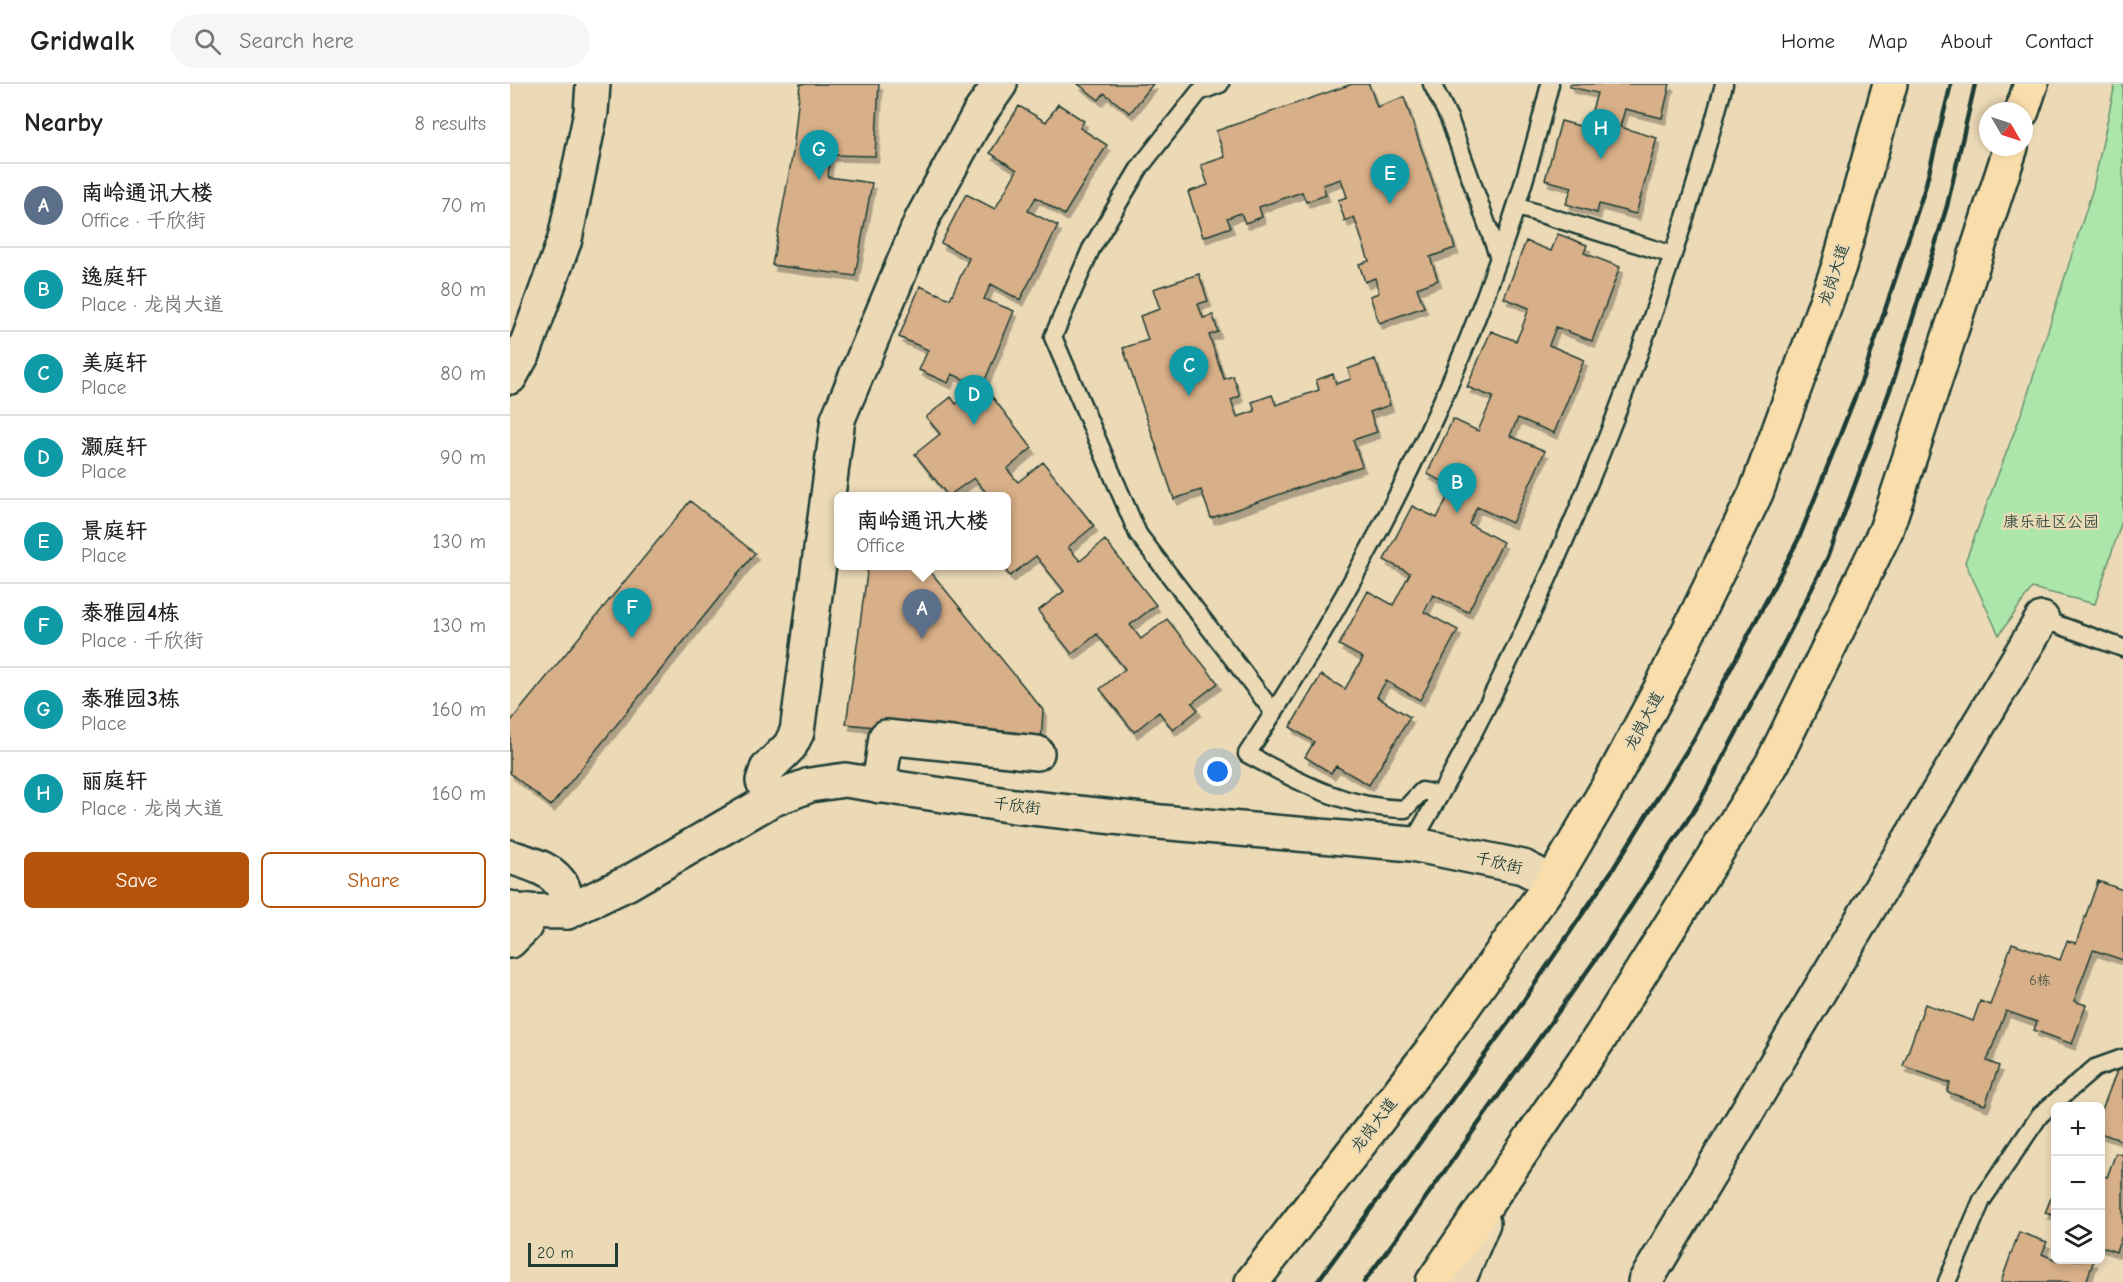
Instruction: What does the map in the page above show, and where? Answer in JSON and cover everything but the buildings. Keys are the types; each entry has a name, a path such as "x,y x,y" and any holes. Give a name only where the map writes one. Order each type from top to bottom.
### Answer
{"highway":[{"name":"龙岗大道","path":"1252,1282 1439,1041 1552,882 1611,782 1660,690 1756,493 1839,266 1890,84"},
{"path":"2025,102 2031,84"},
{"path":"1433,1282 1601,1036 1778,753 1886,530 2008,156"}],"street":[{"path":"510,376 524,352 565,239 591,112 593,84"},
{"path":"771,800 763,781 767,769 790,746 797,732 838,418 922,219 979,114 1000,84"},
{"path":"1645,1282 2042,619"},
{"path":"879,786 886,737 1037,753"},
{"name":"千欣街","path":"520,909 567,912 628,883 771,800 810,785 845,780 1014,806 1412,844 1523,867 1552,882"},
{"path":"510,857 535,865 557,878 564,890 567,912"},
{"path":"510,941 525,926 520,909"},
{"path":"1458,1282 1499,1185"}],"lane":[{"path":"1220,84 1199,92 1140,167 1091,249 1053,337 1137,534 1274,713"},
{"path":"1432,84 1449,118 1499,258"},
{"path":"1440,795 1422,791 1405,809 1384,809 1334,797 1310,788 1247,754 1340,604 1383,527 1421,449 1456,369 1518,207 1550,84"},
{"path":"1412,844 1508,664 1570,530 1625,394 1673,255 1724,84"},
{"path":"1518,207 1673,255"},
{"path":"2042,619 2123,648"},
{"path":"1947,1282 1982,1200 2040,1115 2095,1068 2123,1058"}],"green space":[{"name":"康乐社区公园","path":"2115,84 2123,84 2123,518 2095,604 2032,588 1999,635 1965,562 2024,406 2093,188"}],"railway":[{"path":"1317,1282 1509,1022 1613,869 1694,739 1799,538 1863,377 1925,188 1951,84"},
{"path":"1364,1282 1603,949 1700,801 1828,557 1894,379 1947,206 1975,84"}],"place":[{"name":"丽庭轩","path":"1601,159"},
{"name":"泰雅园3栋","path":"819,180"},
{"name":"景庭轩","path":"1390,204"},
{"name":"美庭轩","path":"1189,396"},
{"name":"灏庭轩","path":"974,425"},
{"name":"逸庭轩","path":"1457,513"},
{"name":"泰雅园4栋","path":"632,638"},
{"name":"南岭通讯大楼","path":"922,639"}]}
